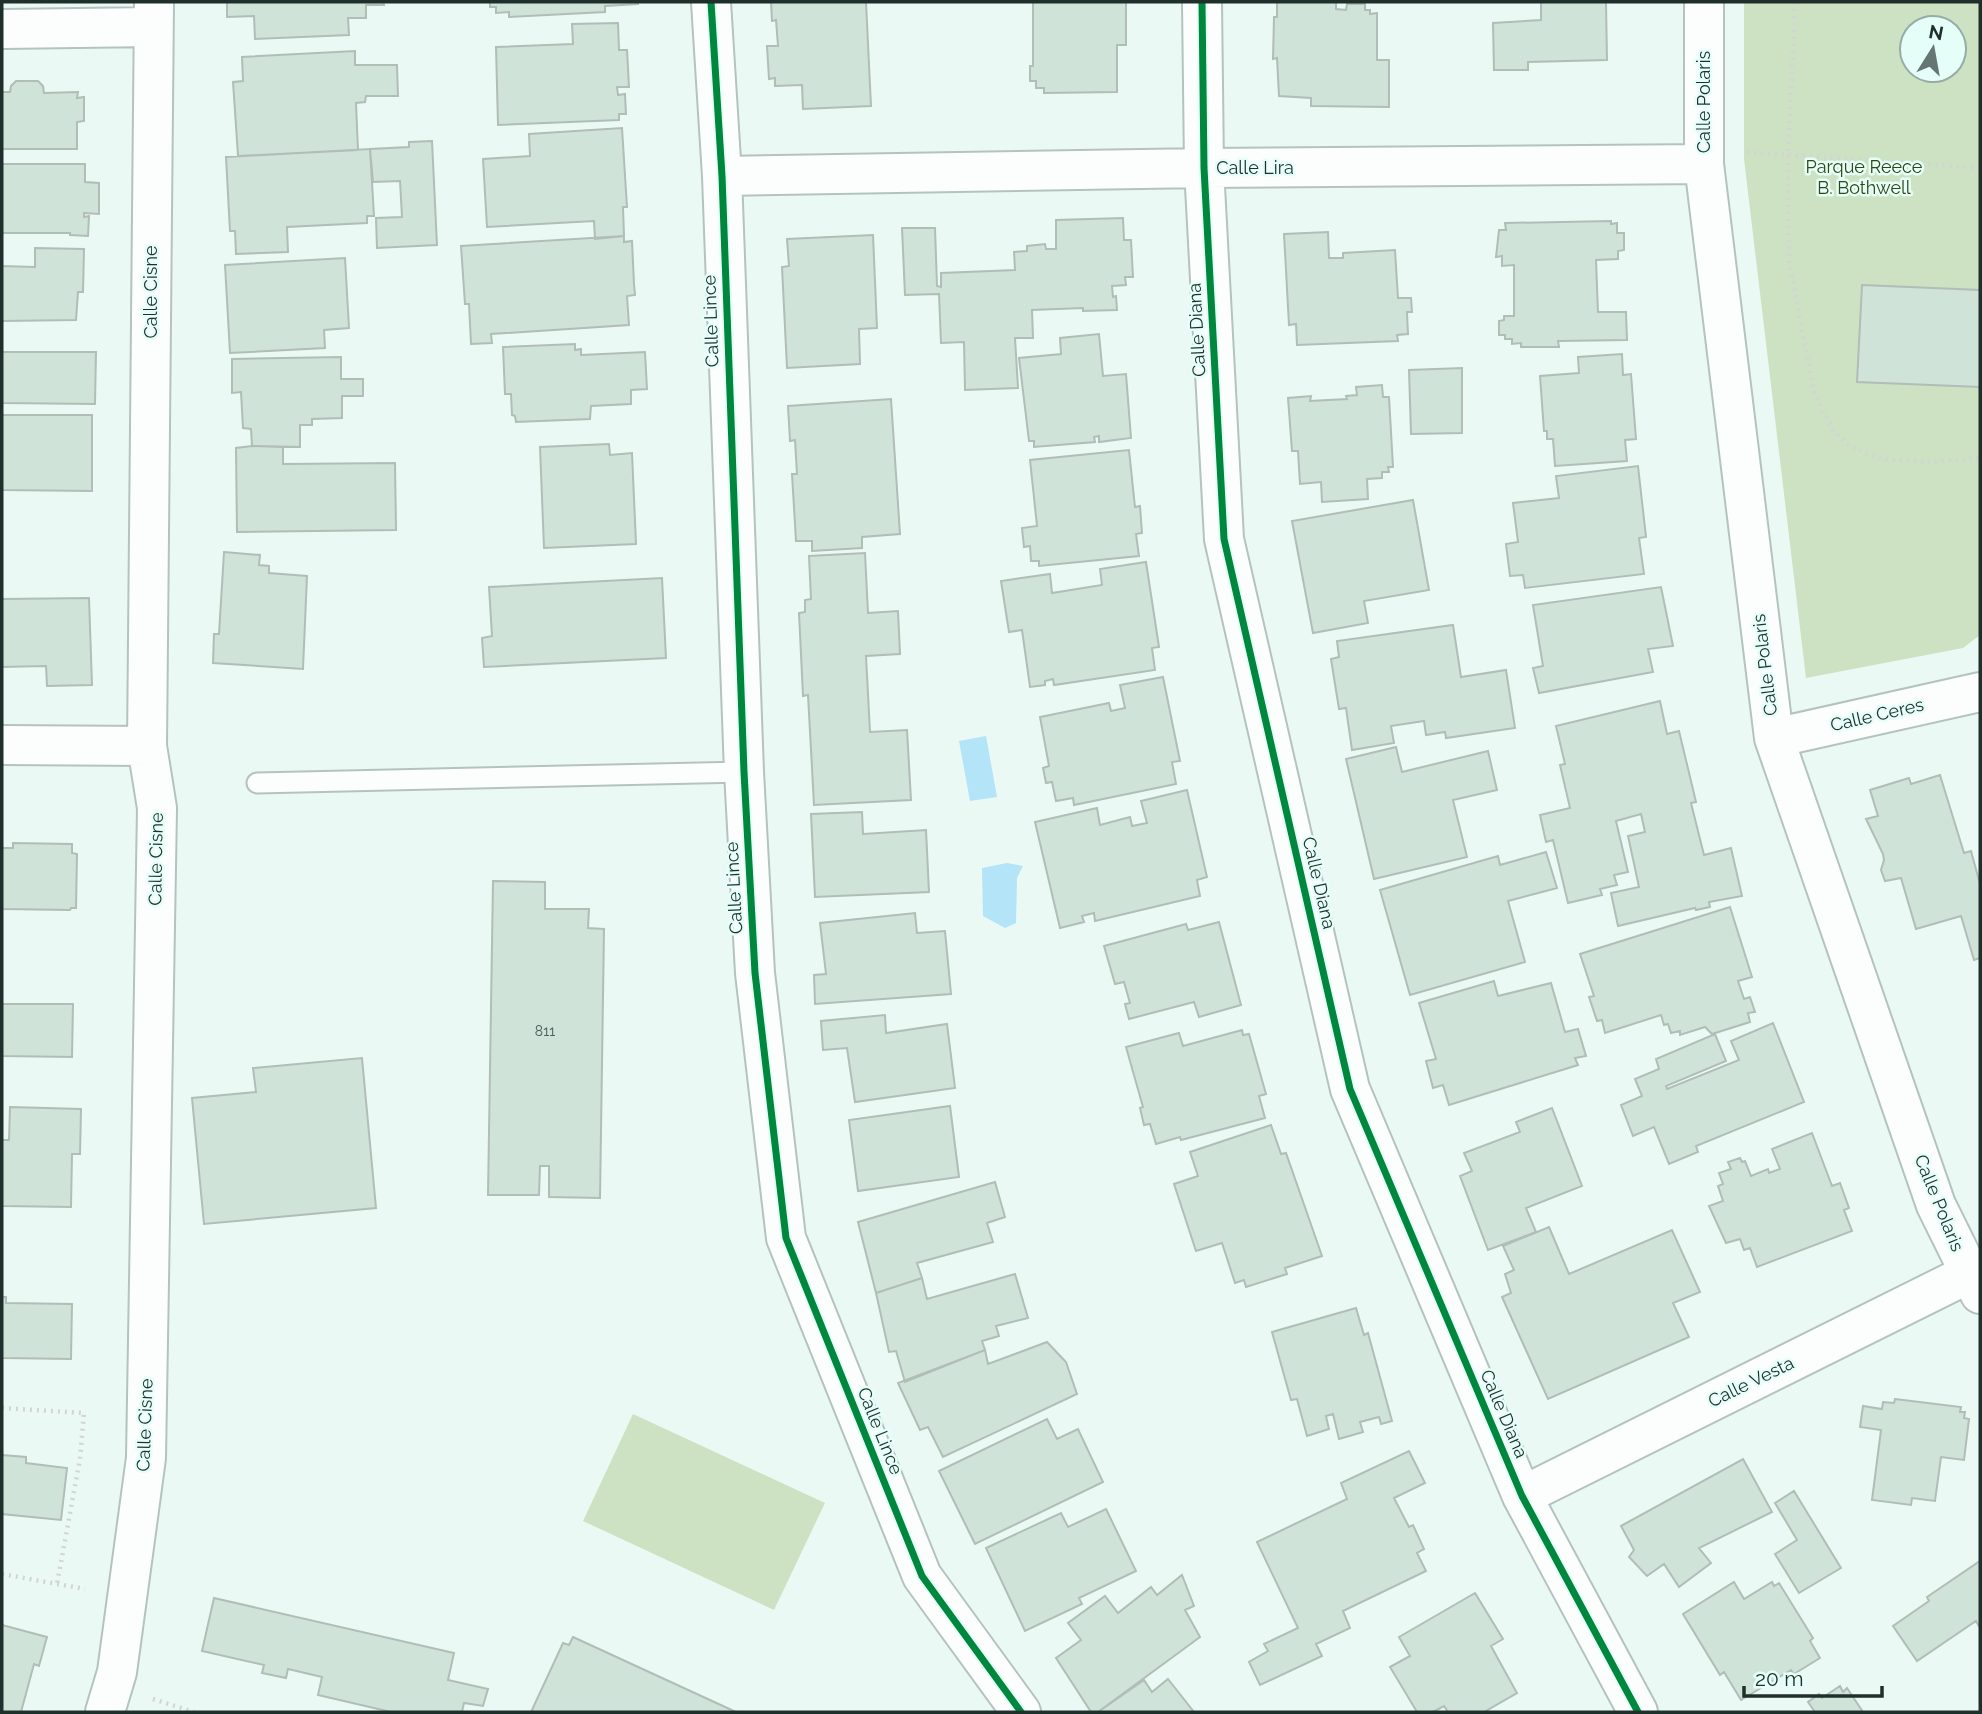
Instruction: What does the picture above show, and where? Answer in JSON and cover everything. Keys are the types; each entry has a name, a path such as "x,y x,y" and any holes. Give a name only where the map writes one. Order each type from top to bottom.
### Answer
{"street":[{"name":"Calle Lince","path":"711,2 722,176 744,772 755,973 786,1238 922,1576 1021,1712"},
{"name":"Calle Diana","path":"1202,2 1203,168 1223,539 1350,1089 1522,1496 1638,1712"},
{"name":"Calle Polaris","path":"1704,2 1704,164 1774,738 1936,1205 1976,1279"},
{"path":"2,29 153,15"},
{"name":"Calle Cisne","path":"105,1712 117,1672 146,1444 157,808 148,746 153,15"},
{"name":"Calle Lira","path":"722,176 1203,168 1704,164"},
{"name":"Calle Ceres","path":"1774,738 1980,692"},
{"path":"2,745 148,746"},
{"name":"Calle Vesta","path":"1522,1496 1976,1279"}],"lane":[{"path":"257,783 744,772"}],"path":[{"path":"1795,2 1787,155 1789,261 1814,392 1833,430 1850,447 1882,459 1930,462 1980,458"},
{"path":"1704,164 1732,152 1980,168"},
{"path":"2,1408 84,1413 80,1459 57,1584"},
{"path":"2,1574 128,1597"}],"green space":[{"name":"Parque Reece B. Bothwell","path":"1744,2 1980,2 1980,635 1963,648 1806,678 1744,159"},
{"path":"633,1414 825,1503 774,1610 583,1521"}],"water":[{"path":"986,736 997,797 970,801 959,741"},
{"path":"1007,863 1023,866 1017,878 1016,923 1005,928 983,916 982,868"}],"building":[{"path":"227,2 383,2 384,5 366,5 366,18 348,18 349,35 255,39 254,16 227,17"},
{"path":"490,2 638,4 605,6 605,12 509,17 509,12 496,13 496,7 490,7"},
{"path":"771,2 866,2 871,106 803,109 802,85 775,86 775,78 769,79 767,46 778,46 776,20 772,21"},
{"path":"1033,2 1126,2 1126,45 1117,45 1117,92 1044,93 1044,88 1036,88 1036,81 1030,81 1030,66 1033,66"},
{"path":"1277,2 1336,2 1336,9 1346,10 1347,4 1365,4 1365,10 1370,10 1370,14 1377,13 1377,60 1389,60 1389,107 1311,106 1311,98 1279,96 1277,58 1273,59"},
{"path":"1541,2 1606,2 1607,60 1528,62 1528,70 1494,70 1493,23 1541,20"},
{"path":"618,23 619,50 627,50 629,87 617,87 618,95 625,94 626,114 619,114 619,120 498,125 496,47 573,44 572,24"},
{"path":"355,51 355,65 397,65 398,96 366,96 365,102 356,103 358,150 238,156 233,82 243,81 242,57"},
{"path":"16,81 38,81 43,86 44,93 78,92 77,98 84,97 84,121 77,122 77,149 2,149 2,92 10,92"},
{"path":"622,128 627,207 623,207 624,236 595,239 594,221 487,227 483,159 530,156 529,134"},
{"path":"432,141 437,245 377,248 376,218 402,217 400,181 373,182 370,149 409,147 409,142"},
{"path":"370,149 374,216 367,216 367,223 287,227 288,252 236,254 235,231 230,231 226,157"},
{"path":"2,164 85,164 85,182 99,183 99,214 84,213 84,217 89,216 88,236 70,233 2,233"},
{"path":"1123,218 1124,240 1131,240 1133,277 1125,277 1126,285 1112,286 1117,310 1032,310 1033,338 1015,338 1018,388 965,390 964,342 941,343 939,294 905,295 902,228 935,228 937,286 941,287 941,273 1015,270 1014,252 1027,251 1027,246 1045,244 1046,249 1056,249 1056,220"},
{"path":"1611,221 1611,224 1617,223 1617,233 1624,233 1624,250 1618,251 1618,259 1596,260 1598,312 1626,312 1627,340 1558,341 1559,347 1521,347 1521,343 1512,344 1512,339 1499,335 1499,321 1504,320 1504,316 1514,316 1514,265 1502,266 1502,256 1496,257 1499,230 1506,230 1505,223"},
{"path":"1328,232 1329,258 1343,258 1343,253 1395,250 1398,298 1411,298 1412,312 1407,312 1408,334 1397,335 1398,341 1297,345 1296,324 1289,325 1284,234"},
{"path":"873,235 877,328 859,329 860,364 787,368 782,267 789,266 787,239"},
{"path":"624,236 624,242 632,241 635,295 627,296 629,325 491,334 492,343 471,344 461,246"},
{"path":"35,248 84,249 83,292 78,292 76,320 2,321 2,266 35,267"},
{"path":"345,258 349,328 324,330 325,348 230,353 225,265"},
{"path":"1862,285 1980,290 1980,387 1857,382"},
{"path":"1099,334 1103,376 1126,374 1131,438 1099,442 1099,436 1094,437 1095,442 1034,447 1034,441 1029,441 1019,358 1061,354 1060,338"},
{"path":"575,344 575,350 581,349 581,355 645,352 647,389 631,390 631,404 591,406 590,419 516,422 515,416 512,415 511,394 505,394 503,347"},
{"path":"2,352 96,352 95,404 2,403"},
{"path":"1622,354 1623,375 1631,374 1636,439 1625,440 1627,461 1555,466 1553,439 1547,439 1547,431 1544,431 1540,376 1579,373 1578,357"},
{"path":"341,357 341,379 363,379 363,396 342,396 342,418 312,419 312,425 300,425 300,447 252,446 251,429 243,428 241,392 232,393 232,359"},
{"path":"1462,368 1462,433 1411,434 1409,370"},
{"path":"1382,385 1383,397 1389,397 1393,467 1388,467 1389,472 1382,472 1382,478 1367,479 1368,499 1322,502 1321,482 1300,484 1298,451 1292,451 1288,398 1311,396 1310,401 1347,399 1346,396 1357,395 1356,387"},
{"path":"891,399 900,534 862,537 862,548 812,551 812,541 796,541 792,474 797,474 795,440 790,441 788,406"},
{"path":"2,415 92,415 92,491 2,490"},
{"path":"609,444 610,455 632,453 636,544 544,548 540,447"},
{"path":"283,447 283,464 395,463 396,530 237,532 236,448"},
{"path":"1129,450 1135,507 1140,506 1142,533 1136,534 1139,556 1039,566 1039,561 1031,561 1030,546 1024,547 1022,528 1037,526 1030,460"},
{"path":"1638,466 1646,537 1639,538 1644,574 1525,588 1523,575 1510,576 1506,544 1518,542 1513,503 1559,498 1556,476"},
{"path":"1413,500 1429,590 1364,601 1368,623 1313,633 1292,521"},
{"path":"224,552 260,555 259,565 269,566 269,573 307,576 303,669 213,663 214,634 219,634"},
{"path":"865,553 868,613 898,611 900,654 866,656 870,732 907,730 911,800 814,805 808,695 803,696 799,613 805,612 805,600 811,599 809,556"},
{"path":"1146,562 1159,647 1152,648 1155,670 1054,685 1053,679 1045,681 1045,685 1030,687 1022,630 1009,632 1001,581 1050,574 1052,593 1102,585 1100,569"},
{"path":"662,578 666,658 484,667 482,638 492,636 489,587"},
{"path":"1661,587 1673,646 1648,649 1653,672 1539,693 1533,668 1543,666 1533,605"},
{"path":"89,598 92,685 47,686 46,666 2,667 2,599"},
{"path":"1453,625 1461,677 1506,670 1515,728 1446,738 1445,732 1426,735 1424,721 1391,726 1394,743 1352,750 1346,708 1339,709 1331,659 1339,657 1337,641"},
{"path":"1163,677 1180,761 1172,762 1176,784 1074,805 1073,798 1056,801 1052,782 1046,783 1043,768 1049,766 1040,717 1109,703 1111,711 1125,708 1120,685"},
{"path":"1660,701 1667,734 1679,731 1696,802 1691,803 1704,855 1731,848 1742,896 1709,902 1710,907 1618,926 1611,893 1639,887 1628,836 1645,832 1641,814 1616,821 1628,872 1614,875 1617,885 1600,889 1602,895 1568,903 1553,840 1546,842 1540,815 1570,808 1560,765 1565,764 1556,726"},
{"path":"1396,747 1402,772 1488,751 1497,790 1453,800 1467,857 1374,879 1346,759"},
{"path":"1940,775 1964,853 1971,851 1980,884 1980,958 1974,960 1961,916 1916,929 1901,878 1885,881 1881,870 1883,854 1866,819 1878,816 1870,790 1909,778 1911,784"},
{"path":"1187,790 1207,877 1197,880 1200,896 1095,921 1094,913 1082,916 1084,922 1060,928 1035,822 1097,808 1100,825 1130,817 1132,826 1147,823 1141,801"},
{"path":"862,812 863,834 926,830 929,892 815,897 811,814"},
{"path":"13,843 72,844 72,853 77,854 76,908 2,909 2,848 13,848"},
{"path":"1546,852 1557,888 1508,901 1525,962 1410,995 1380,890 1498,856 1500,865"},
{"path":"493,881 545,882 545,909 589,909 588,928 604,929 600,1198 549,1197 549,1166 540,1166 539,1195 488,1195"},
{"path":"1730,907 1752,977 1738,981 1744,999 1750,997 1755,1012 1748,1013 1750,1022 1712,1034 1705,1027 1680,1035 1680,1031 1671,1033 1668,1024 1664,1025 1661,1015 1605,1033 1602,1020 1597,1021 1589,997 1594,996 1580,954"},
{"path":"915,913 917,933 945,931 951,994 815,1004 814,975 826,974 820,923"},
{"path":"1219,922 1241,1005 1199,1017 1194,1002 1129,1019 1125,1004 1130,1003 1124,982 1115,984 1104,946 1186,924 1188,930"},
{"path":"1494,981 1498,996 1551,983 1565,1032 1578,1029 1586,1056 1575,1058 1578,1065 1449,1105 1443,1085 1433,1088 1426,1061 1436,1059 1419,1003"},
{"path":"2,1004 73,1004 72,1057 2,1056"},
{"path":"885,1015 886,1033 947,1024 955,1088 855,1102 847,1048 823,1050 821,1021"},
{"path":"1773,1023 1804,1102 1696,1146 1698,1152 1669,1164 1654,1127 1633,1136 1621,1105 1642,1096 1635,1079 1659,1069 1656,1059 1715,1034 1726,1061 1666,1086 1667,1089 1739,1060 1731,1041"},
{"path":"1242,1030 1243,1035 1249,1034 1266,1094 1259,1096 1265,1118 1156,1144 1150,1124 1144,1125 1140,1108 1143,1107 1126,1047 1179,1033 1183,1046"},
{"path":"362,1058 376,1208 204,1224 192,1098 256,1092 253,1068"},
{"path":"950,1106 959,1177 858,1191 849,1120"},
{"path":"10,1107 81,1109 80,1154 72,1154 71,1207 2,1206 2,1140 9,1140"},
{"path":"1552,1108 1582,1186 1526,1208 1536,1232 1488,1250 1460,1176 1472,1171 1464,1153 1520,1132 1516,1122"},
{"path":"1271,1125 1281,1154 1286,1153 1322,1256 1285,1268 1287,1274 1246,1287 1244,1280 1235,1283 1222,1243 1196,1251 1174,1184 1198,1176 1190,1152"},
{"path":"1812,1133 1832,1186 1840,1183 1849,1208 1844,1210 1852,1231 1757,1267 1750,1248 1744,1250 1740,1239 1726,1243 1709,1206 1723,1201 1718,1186 1723,1184 1719,1173 1731,1169 1728,1162 1740,1158 1742,1162 1745,1161 1751,1176 1768,1169 1769,1173 1780,1169 1772,1149"},
{"path":"995,1182 1005,1217 987,1223 993,1242 917,1263 922,1278 876,1293 858,1222"},
{"path":"1549,1227 1569,1274 1672,1230 1700,1292 1673,1303 1689,1337 1548,1399 1502,1297 1511,1293 1505,1274 1514,1270 1503,1246"},
{"path":"1015,1274 1028,1318 996,1326 999,1336 982,1341 985,1350 905,1382 896,1351 889,1352 876,1293 922,1278 927,1299"},
{"path":"2,1297 6,1297 6,1303 72,1304 71,1359 2,1358"},
{"path":"1356,1308 1364,1335 1368,1333 1392,1421 1381,1424 1379,1417 1360,1422 1363,1432 1339,1439 1333,1414 1326,1416 1329,1429 1307,1436 1297,1399 1291,1400 1272,1332"},
{"path":"1047,1342 1066,1362 1077,1394 943,1457 928,1427 920,1430 898,1383 985,1350 988,1364"},
{"path":"1895,1399 1961,1407 1960,1412 1965,1412 1964,1418 1969,1419 1964,1460 1941,1457 1935,1501 1912,1498 1911,1505 1872,1500 1881,1430 1860,1427 1863,1406 1882,1409 1883,1402 1894,1403"},
{"path":"1047,1419 1057,1439 1078,1429 1103,1482 975,1544 939,1471"},
{"path":"1409,1451 1425,1483 1394,1498 1409,1527 1413,1525 1424,1549 1417,1553 1426,1571 1343,1611 1350,1628 1316,1644 1322,1656 1260,1685 1249,1662 1268,1651 1264,1644 1298,1628 1257,1542 1347,1499 1341,1483"},
{"path":"2,1455 26,1457 26,1463 67,1468 61,1520 2,1514"},
{"path":"1743,1459 1772,1512 1699,1548 1711,1563 1679,1587 1664,1564 1647,1576 1629,1557 1634,1550 1621,1526"},
{"path":"1794,1491 1841,1568 1799,1593 1775,1554 1797,1540 1775,1503"},
{"path":"1106,1509 1136,1571 1079,1598 1082,1604 1025,1631 986,1548 1061,1513 1068,1527"},
{"path":"1980,1561 1980,1628 1976,1621 1917,1661 1893,1626 1929,1601 1927,1597"},
{"path":"1182,1575 1194,1606 1185,1610 1200,1637 1098,1712 1091,1712 1056,1658 1081,1640 1068,1623 1105,1596 1118,1613 1151,1587 1157,1595"},
{"path":"1734,1582 1744,1599 1772,1582 1774,1586 1779,1583 1813,1638 1810,1641 1820,1658 1794,1674 1791,1670 1741,1700 1724,1672 1720,1675 1683,1614"},
{"path":"1475,1593 1503,1639 1491,1646 1517,1693 1484,1712 1448,1712 1444,1706 1433,1712 1417,1712 1390,1667 1410,1656 1399,1637"},
{"path":"214,1598 454,1653 448,1680 488,1689 483,1706 464,1703 462,1712 391,1712 318,1695 322,1677 288,1669 286,1678 262,1673 264,1665 202,1651"},
{"path":"2,1625 47,1637 39,1666 34,1664 21,1712 2,1712"},
{"path":"573,1637 736,1712 531,1712 563,1643 569,1645"},
{"path":"1168,1679 1194,1712 1098,1712 1144,1680 1152,1692"},
{"path":"1840,1686 1843,1692 1847,1688 1863,1712 1815,1712 1808,1702 1819,1694 1822,1698"}],"cycle path":[{"path":"711,2 722,176 744,772 755,973 786,1238 922,1576 1021,1712"},
{"path":"1202,2 1204,168 1224,539 1350,1089 1522,1496 1638,1712"}]}
